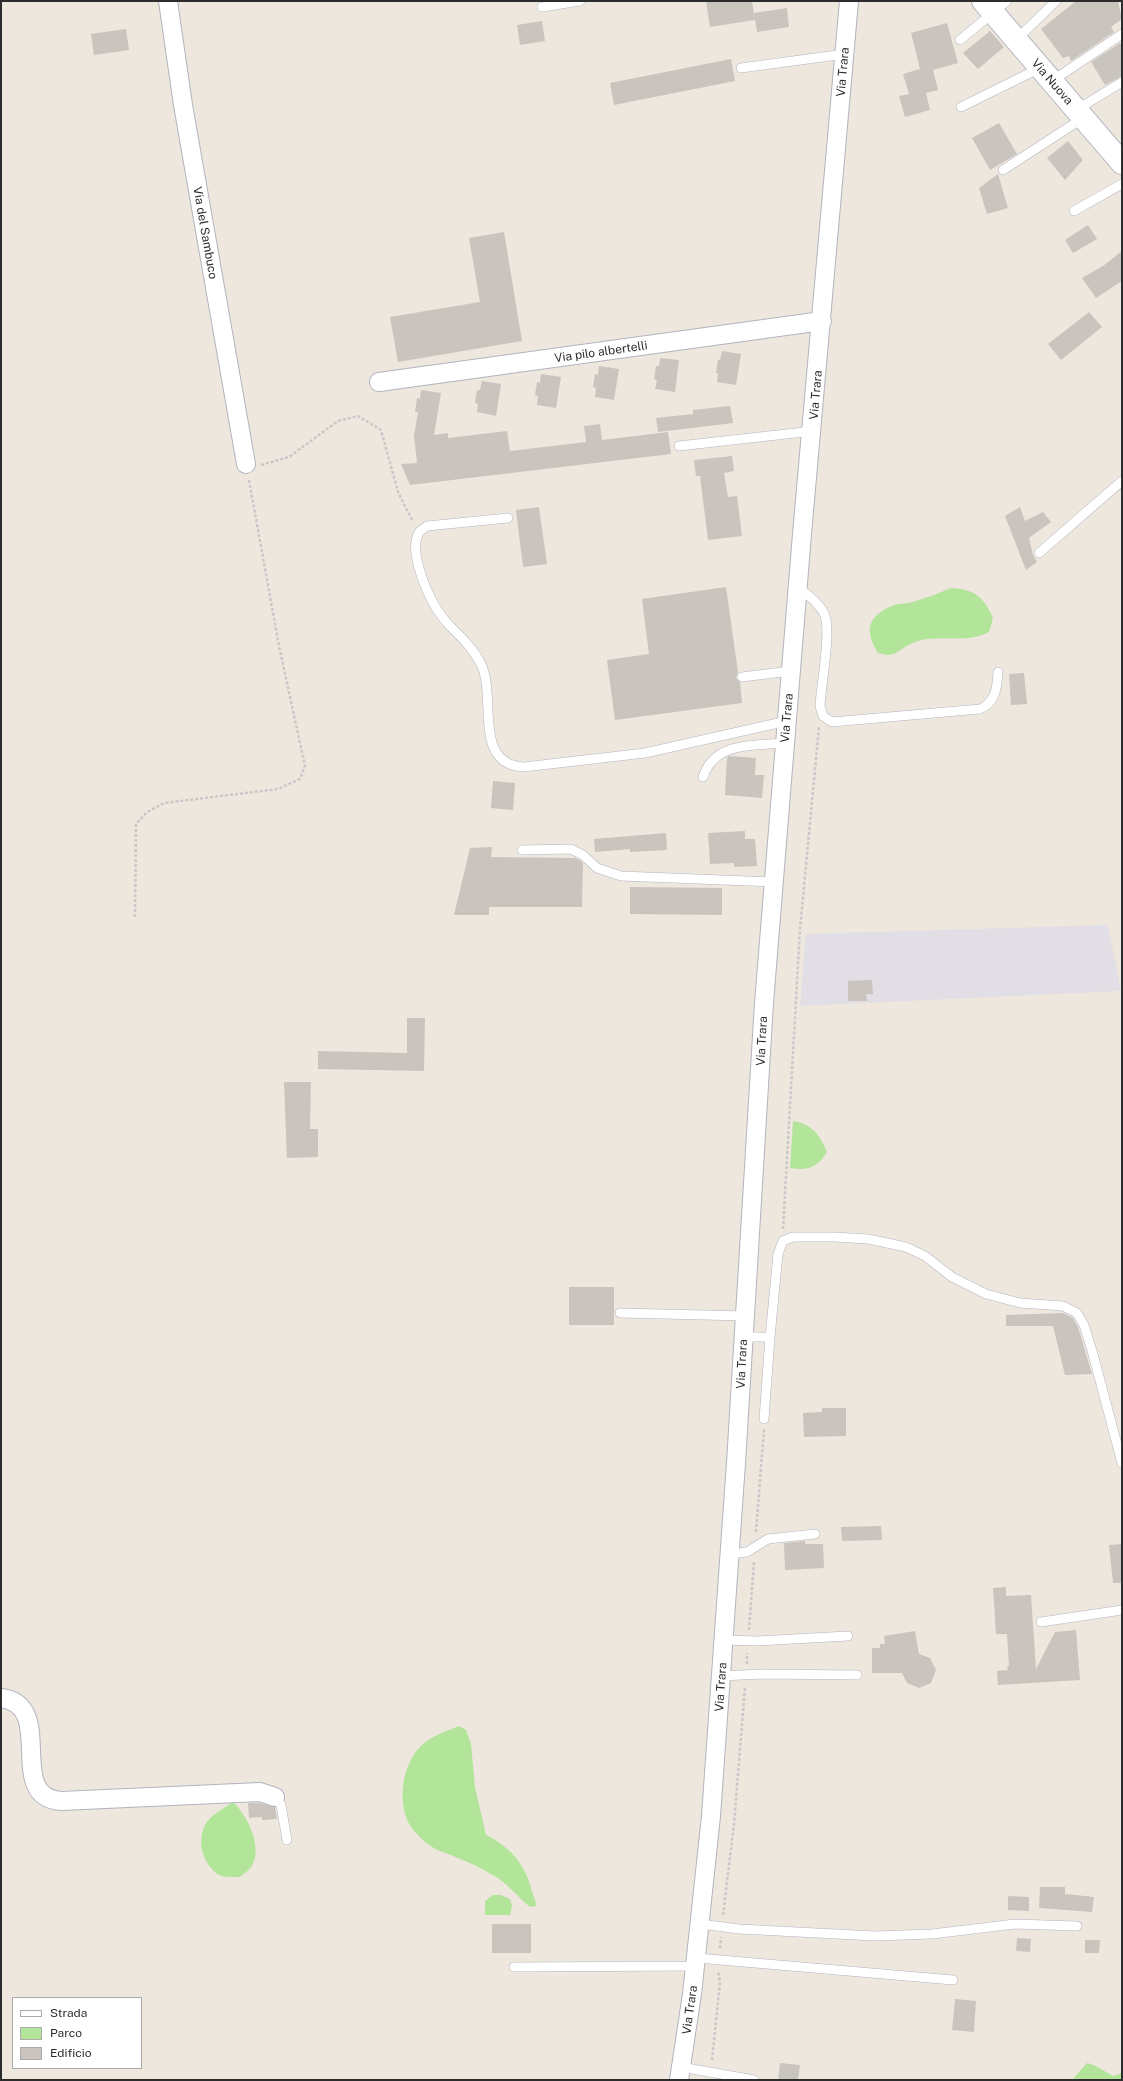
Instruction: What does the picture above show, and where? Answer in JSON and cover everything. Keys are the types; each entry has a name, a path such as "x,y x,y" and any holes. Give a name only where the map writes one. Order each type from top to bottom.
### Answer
{"main road":[{"name":"Via Nuova","path":"994,5 1016,40 1120,158"}],"street":[{"name":"Via del Sambuco","path":"168,1 183,105 246,464"},
{"name":"Via Trara","path":"680,2073 696,1962 712,1816 744,1337 764,1003 798,587 813,431 849,1"},
{"name":"Via pilo albertelli","path":"379,382 822,321"},
{"path":"1,1698 16,1702 27,1715 34,1781 40,1793 47,1798 61,1801 260,1792 275,1797"}],"lane":[{"path":"542,7 580,1"},
{"path":"1016,40 1056,1"},
{"path":"960,40 994,5"},
{"path":"961,107 1046,75 1122,34"},
{"path":"742,68 845,54"},
{"path":"1003,170 1122,82"},
{"path":"1074,210 1122,184"},
{"path":"679,446 813,431"},
{"path":"1039,553 1122,481"},
{"path":"508,518 433,525 422,529 416,540 416,557 426,591 442,616 475,654 484,671 492,744 497,755 505,762 524,767 618,757 684,746 787,721"},
{"path":"798,587 821,609 826,623 820,706 823,716 836,723 975,710 985,707 992,699 997,688 998,672"},
{"path":"742,677 791,671"},
{"path":"703,777 711,761 727,750 741,747 785,744"},
{"path":"522,850 571,849 582,855 597,868 620,876 774,882"},
{"path":"764,1419 778,1254 783,1241 799,1236 868,1239 898,1244 918,1252 952,1277 995,1297 1020,1303 1063,1306 1074,1310 1082,1320 1093,1354 1122,1463"},
{"path":"620,1313 745,1316"},
{"path":"744,1337 770,1337"},
{"path":"730,1554 746,1552 763,1541 780,1537 815,1534"},
{"path":"1041,1622 1122,1610"},
{"path":"724,1640 748,1641 848,1636"},
{"path":"721,1676 856,1675"},
{"path":"275,1797 281,1805 287,1840"},
{"path":"700,1924 722,1927 899,1936 932,1934 1002,1925 1077,1926"},
{"path":"514,1967 696,1962 719,1960 953,1980"},
{"path":"680,2073 711,2072 754,2080"}],"path":[{"path":"135,917 136,824 147,812 164,803 278,789 300,779 306,766 279,646 246,464 264,466 289,457 338,421 358,416 381,430 398,492 419,532"},
{"path":"783,1241 800,929 817,730 823,716"},
{"path":"711,2072 720,1982 718,1972 722,1927 734,1824 756,1546 764,1419"}],"shaded area":[{"path":"1108,925 1121,991 800,1006 806,934"}],"green space":[{"path":"951,588 972,592 982,600 993,618 989,632 970,638 933,638 909,644 894,654 890,655 878,653 871,638 870,631 870,625 877,615 883,610 894,605 913,602"},
{"path":"793,1121 800,1122 814,1131 821,1140 827,1152 819,1162 811,1167 802,1169 790,1168"},
{"path":"459,1726 466,1730 471,1744 475,1787 486,1835 502,1844 520,1863 528,1879 536,1906 530,1907 497,1877 429,1845 422,1840 407,1820 404,1808 403,1790 409,1763 419,1748 428,1740"},
{"path":"233,1802 248,1822 256,1848 252,1866 240,1877 218,1875 207,1863 201,1844 201,1838 207,1821"},
{"path":"493,1895 501,1895 510,1899 512,1906 510,1915 485,1915 485,1901"},
{"path":"1087,2063 1113,2076 1122,2073 1122,2080 1072,2080"}],"building":[{"path":"706,1 752,1 755,20 710,27"},
{"path":"1076,1 1118,1 1122,19 1111,27 1114,32 1071,61 1069,56 1063,58 1041,29"},
{"path":"787,8 789,27 757,32 754,13"},
{"path":"542,21 545,41 520,45 517,25"},
{"path":"947,23 958,63 933,70 938,90 926,93 930,110 905,117 899,96 909,94 903,74 920,69 911,33"},
{"path":"126,29 129,50 94,55 91,34"},
{"path":"990,31 1004,47 978,69 963,53"},
{"path":"1120,43 1122,46 1122,76 1105,85 1091,62"},
{"path":"731,59 735,81 614,105 610,83"},
{"path":"999,123 1017,154 990,170 972,138"},
{"path":"1068,141 1083,160 1065,180 1047,158"},
{"path":"998,174 1008,208 987,214 979,188"},
{"path":"1088,225 1097,239 1073,253 1065,240"},
{"path":"504,232 522,341 398,362 390,317 480,302 469,238"},
{"path":"1122,251 1122,281 1096,298 1082,278 1103,266"},
{"path":"1089,312 1102,327 1061,360 1048,344"},
{"path":"722,351 741,354 736,385 717,382 718,373 716,373 718,360 720,360"},
{"path":"660,358 679,360 675,392 655,389 657,380 654,379 656,366 659,366"},
{"path":"599,366 619,369 614,400 595,397 596,388 593,387 595,374 598,375"},
{"path":"541,374 561,377 556,408 537,405 538,396 535,395 537,382 540,383"},
{"path":"482,381 501,384 496,416 477,412 478,404 475,403 477,390 480,390"},
{"path":"421,390 441,393 434,435 448,433 448,438 507,431 510,451 586,442 584,426 600,424 602,440 668,432 671,454 410,485 401,464 417,463 414,436 418,412 415,412 417,398 420,399"},
{"path":"730,406 733,423 658,432 656,418 693,414 693,410"},
{"path":"732,456 734,471 724,473 728,497 737,496 742,536 708,540 700,476 696,476 694,460"},
{"path":"539,507 547,564 523,567 516,510"},
{"path":"1020,507 1025,521 1043,512 1051,522 1029,538 1033,555 1037,562 1026,570 1005,516"},
{"path":"726,587 738,672 736,678 740,682 742,703 615,720 607,660 649,654 642,599"},
{"path":"1024,673 1027,704 1011,705 1009,674"},
{"path":"729,756 756,758 755,775 764,775 762,798 725,795 727,758"},
{"path":"493,781 515,783 513,810 491,808"},
{"path":"745,831 745,839 755,839 757,866 734,867 734,863 710,864 708,833"},
{"path":"666,833 667,850 630,852 630,849 595,852 594,839"},
{"path":"492,847 491,857 575,858 580,860 583,863 582,907 489,907 489,915 454,915 470,848"},
{"path":"630,887 722,888 722,915 630,914"},
{"path":"872,980 873,994 866,994 867,1001 848,1001 848,981"},
{"path":"407,1018 425,1018 424,1071 318,1069 318,1051 407,1053"},
{"path":"284,1082 311,1082 310,1129 318,1129 318,1157 287,1158"},
{"path":"569,1287 614,1287 614,1325 569,1325"},
{"path":"1063,1313 1073,1318 1078,1327 1092,1374 1065,1375 1053,1326 1006,1326 1006,1315"},
{"path":"822,1408 846,1408 846,1436 804,1437 803,1413 822,1412"},
{"path":"881,1526 882,1540 842,1541 841,1527"},
{"path":"805,1541 805,1544 823,1544 824,1568 785,1570 784,1543"},
{"path":"1122,1544 1122,1583 1113,1583 1109,1545"},
{"path":"1006,1587 1006,1596 1031,1595 1036,1669 1055,1632 1076,1630 1080,1680 998,1685 997,1671 1008,1670 1007,1666 1009,1666 1007,1634 996,1634 993,1588"},
{"path":"915,1631 919,1654 930,1658 936,1670 931,1683 919,1688 907,1683 902,1673 872,1673 872,1648 880,1648 880,1644 885,1644 884,1636"},
{"path":"248,1803 259,1803 275,1807 277,1819 262,1820 262,1817 249,1818"},
{"path":"1040,1887 1065,1887 1065,1894 1094,1897 1092,1912 1039,1908"},
{"path":"1008,1896 1029,1897 1029,1911 1008,1910"},
{"path":"492,1924 531,1924 531,1953 492,1953"},
{"path":"1017,1938 1031,1939 1030,1952 1016,1951"},
{"path":"1085,1940 1100,1940 1099,1953 1085,1953"},
{"path":"955,1999 976,2001 974,2032 952,2030"},
{"path":"780,2063 800,2065 798,2080 778,2080"}]}
